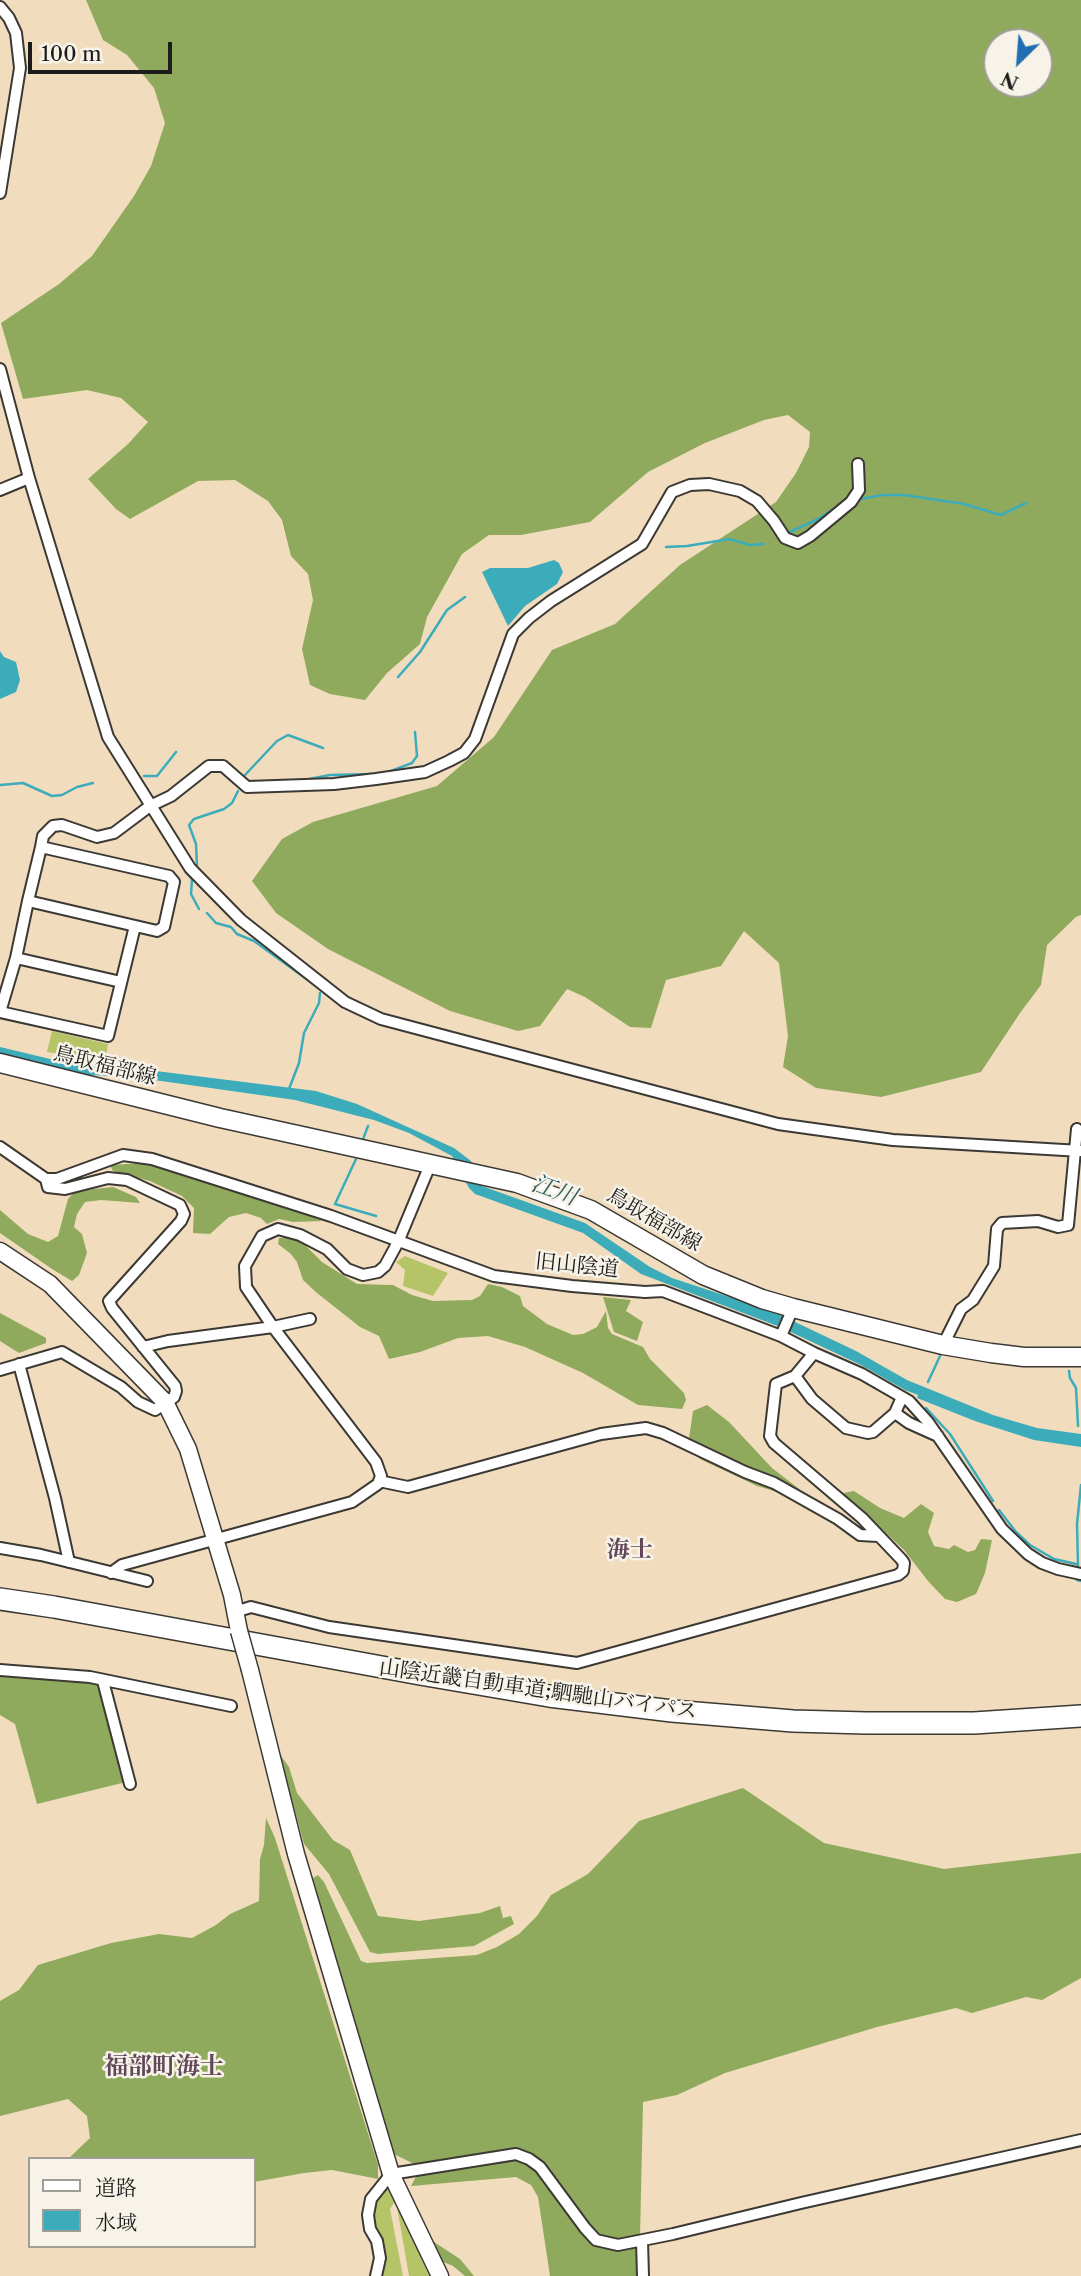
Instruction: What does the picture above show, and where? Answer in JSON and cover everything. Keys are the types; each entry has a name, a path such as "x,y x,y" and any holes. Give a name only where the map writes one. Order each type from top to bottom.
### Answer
{"highway":[{"name":"山陰近畿自動車道;駟馳山バイパス","path":"0,1600 54,1607 274,1649 549,1696 671,1711 793,1721 866,1723 974,1723 1081,1716"},
{"name":"山陰近畿自動車道;駟馳山バイパス","path":"0,1608 548,1704 670,1718 791,1729 915,1731 1081,1723"}],"main road":[{"name":"鳥取福部線","path":"0,1063 220,1118 517,1183 591,1210 704,1275 791,1312 943,1345 1024,1357 1081,1357"}],"street":[{"path":"0,6 16,33 20,68 0,193"},
{"path":"0,369 29,478 108,737 190,868 241,920 345,1002 381,1019 778,1125 893,1140 1079,1150"},
{"path":"135,926 108,1036 0,1012 16,958 43,836 53,826 62,825 97,837 114,833 150,806 171,796 209,766 223,766 247,787 334,785 425,772 464,753 475,739 513,634 551,601 642,544 672,492 690,485 709,484 740,491 757,501 785,538 799,542 851,502 859,490 858,464"},
{"path":"0,490 29,478"},
{"path":"28,901 157,932 164,927 174,882 169,876 41,847"},
{"path":"16,958 121,982"},
{"path":"943,1345 961,1309 973,1300 994,1266 997,1229 1002,1223 1038,1222 1058,1227 1068,1225 1079,1150 1077,1129"},
{"path":"0,1147 46,1179 48,1187 65,1189 108,1178 127,1180 180,1205 184,1214 181,1221 109,1301 175,1386 174,1397 155,1410 150,1408 138,1402 121,1387 62,1352 0,1370"},
{"name":"旧山陰道","path":"46,1179 57,1179 123,1155 152,1160 331,1216 494,1276 579,1287 663,1291 782,1334 909,1401 938,1436 1002,1529 1028,1554 1058,1569 1081,1574"},
{"path":"111,1573 122,1565 352,1502 379,1481 381,1476 376,1462 273,1328 246,1287 245,1266 262,1236 278,1230 300,1235 327,1249 347,1269 363,1275 378,1272 386,1266 398,1242 430,1165"},
{"path":"0,1251 50,1284 80,1312 165,1402 188,1450 235,1612 296,1854 391,2174 443,2274"},
{"path":"782,1334 791,1312"},
{"path":"143,1347 168,1341 273,1328 310,1319"},
{"path":"235,1612 251,1607 329,1627 577,1664 898,1575 903,1571 904,1563 862,1518 772,1440 769,1433 776,1384 795,1376 814,1353"},
{"path":"19,1364 69,1562"},
{"path":"795,1376 812,1399 846,1428 873,1432 895,1413 902,1397"},
{"path":"895,1413 909,1423 938,1436"},
{"path":"379,1481 408,1486 601,1434 646,1428 663,1433 774,1483 838,1519 860,1535 878,1536"},
{"path":"0,1548 147,1581"},
{"path":"0,1670 90,1677 231,1706"},
{"path":"103,1681 130,1784"},
{"path":"376,2276 380,2258 368,2215 371,2199 391,2174 516,2154 529,2158 540,2167 596,2240 618,2245 1081,2140"},
{"path":"642,2241 643,2276"}],"green space":[{"path":"86,0 1081,0 1081,915 1047,945 1041,985 981,1072 881,1097 816,1088 783,1067 788,1036 779,963 744,931 721,966 666,980 651,1028 630,1027 585,997 567,989 540,1026 518,1031 450,1011 328,949 276,913 252,881 282,839 313,822 437,786 494,737 552,650 615,624 680,565 776,502 796,473 809,447 810,432 788,415 764,420 705,443 648,472 590,522 521,535 489,535 462,554 427,617 420,644 387,673 365,700 330,694 310,685 302,649 313,600 308,574 291,556 282,520 268,501 235,480 198,481 130,519 116,509 88,479 128,444 148,422 121,398 87,390 23,399 1,323 59,284 92,256 134,196 151,166 165,123 154,88 127,55 103,40"},
{"path":"52,1031 108,1044 106,1056 85,1057 47,1052"},
{"path":"144,1163 264,1198 322,1221 293,1222 279,1219 267,1224 261,1218 246,1213 229,1217 210,1234 193,1233 194,1208 182,1196 150,1181 113,1171 110,1165"},
{"path":"113,1187 136,1197 140,1203 101,1200 85,1202 77,1214 74,1227 82,1234 87,1253 79,1275 72,1281 0,1233 0,1210 28,1234 48,1242 58,1236 68,1199 75,1191"},
{"path":"279,1238 292,1238 303,1243 322,1262 357,1284 393,1285 412,1295 433,1301 472,1300 480,1296 488,1284 502,1287 520,1296 523,1306 547,1324 573,1335 583,1334 597,1327 606,1311 608,1328 612,1334 643,1347 650,1359 684,1393 686,1400 682,1409 638,1405 583,1373 525,1347 488,1336 458,1338 420,1352 389,1359 379,1336 360,1327 303,1280 297,1262 278,1244"},
{"path":"405,1256 448,1273 433,1296 403,1286 405,1270 396,1262"},
{"path":"603,1297 631,1300 626,1311 643,1322 637,1341 614,1332"},
{"path":"0,1313 46,1338 46,1343 19,1353 0,1341"},
{"path":"707,1405 729,1422 772,1468 816,1502 820,1512 700,1459 688,1445 693,1411"},
{"path":"854,1491 880,1508 904,1518 921,1504 934,1513 928,1532 934,1546 949,1549 954,1545 968,1552 975,1550 981,1539 992,1540 985,1573 976,1594 957,1602 945,1599 904,1550 843,1493"},
{"path":"0,1674 93,1681 101,1686 126,1782 37,1804 15,1724 0,1715"},
{"path":"279,1753 289,1767 297,1793 333,1840 350,1850 378,1916 419,1921 480,1913 500,1906 503,1918 511,1916 514,1924 474,1946 378,1954 370,1952 329,1874 304,1844"},
{"path":"743,1788 824,1843 944,1869 1081,1853 1081,1978 1042,2000 1026,1997 972,2013 956,2008 877,2027 725,2073 677,2095 643,2102 640,2238 619,2241 600,2236 562,2188 507,2150 416,2165 392,2153 313,1878 318,1875 324,1882 361,1961 367,1963 477,1955 519,1934 537,1916 551,1895 588,1874 639,1821"},
{"path":"266,1818 275,1838 378,2165 378,2179 332,2170 256,2182 256,2157 70,2157 90,2138 87,2116 68,2099 0,2116 0,2001 19,1990 38,1965 111,1943 159,1934 192,1938 230,1914 259,1901 260,1859"},
{"path":"516,2159 535,2168 595,2243 618,2250 639,2246 641,2276 550,2276 538,2197 531,2185 516,2177 411,2186 418,2173"},
{"path":"388,2184 395,2201 390,2209 403,2276 381,2276 383,2256 373,2227 374,2200"},
{"path":"398,2208 429,2276 409,2276"},
{"path":"431,2240 460,2259 474,2276 465,2276 453,2266 441,2261"}],"water":[{"path":"554,560 559,563 563,572 557,584 525,606 508,626 482,572 490,568 528,568"},
{"path":"0,651 4,657 16,662 20,680 16,692 0,699"},
{"path":"0,1047 71,1064 132,1068 316,1091 357,1104 454,1148 471,1161 482,1186 585,1223 650,1267 672,1278 772,1311 856,1351 907,1380 993,1415 1037,1428 1081,1434 1081,1447 1034,1440 975,1421 917,1398 918,1395 861,1365 780,1327 641,1274 583,1233 475,1194 452,1156 409,1133 374,1120 295,1100 133,1077 67,1074 0,1058"}],"waterway":[{"path":"860,499 904,495 964,504 1001,515 1026,503"},
{"path":"790,532 818,519 844,502"},
{"path":"666,547 730,539 749,545 764,544"},
{"path":"398,677 420,652 447,610 465,597"},
{"path":"391,771 412,763 417,756 415,732"},
{"path":"245,775 277,741 288,735 323,748"},
{"path":"144,776 157,776 176,752"},
{"path":"304,780 330,775 372,774"},
{"path":"0,785 23,783 52,796 93,783"},
{"path":"197,866 196,844 189,825 194,819 224,809 232,803 238,791"},
{"path":"185,871 192,879 191,894 199,909"},
{"path":"207,913 216,923 231,927 237,934 254,941 312,983"},
{"path":"289,1089 299,1063 304,1033 319,1003 320,993"},
{"path":"362,1142 368,1126"},
{"path":"356,1159 335,1204 376,1216"},
{"path":"928,1382 940,1356"},
{"path":"1069,1371 1076,1388 1078,1426"},
{"path":"926,1408 950,1434 993,1501"},
{"path":"1078,1565 1077,1524 1081,1485"},
{"path":"999,1510 1030,1545 1054,1559 1076,1564"},
{"path":"1077,1580 1081,1581"}],"district":[{"name":"海士","path":"630,1550"},
{"name":"福部町海士","path":"164,2067"}],"water label":[{"name":"江川","path":"554,1191"}]}
